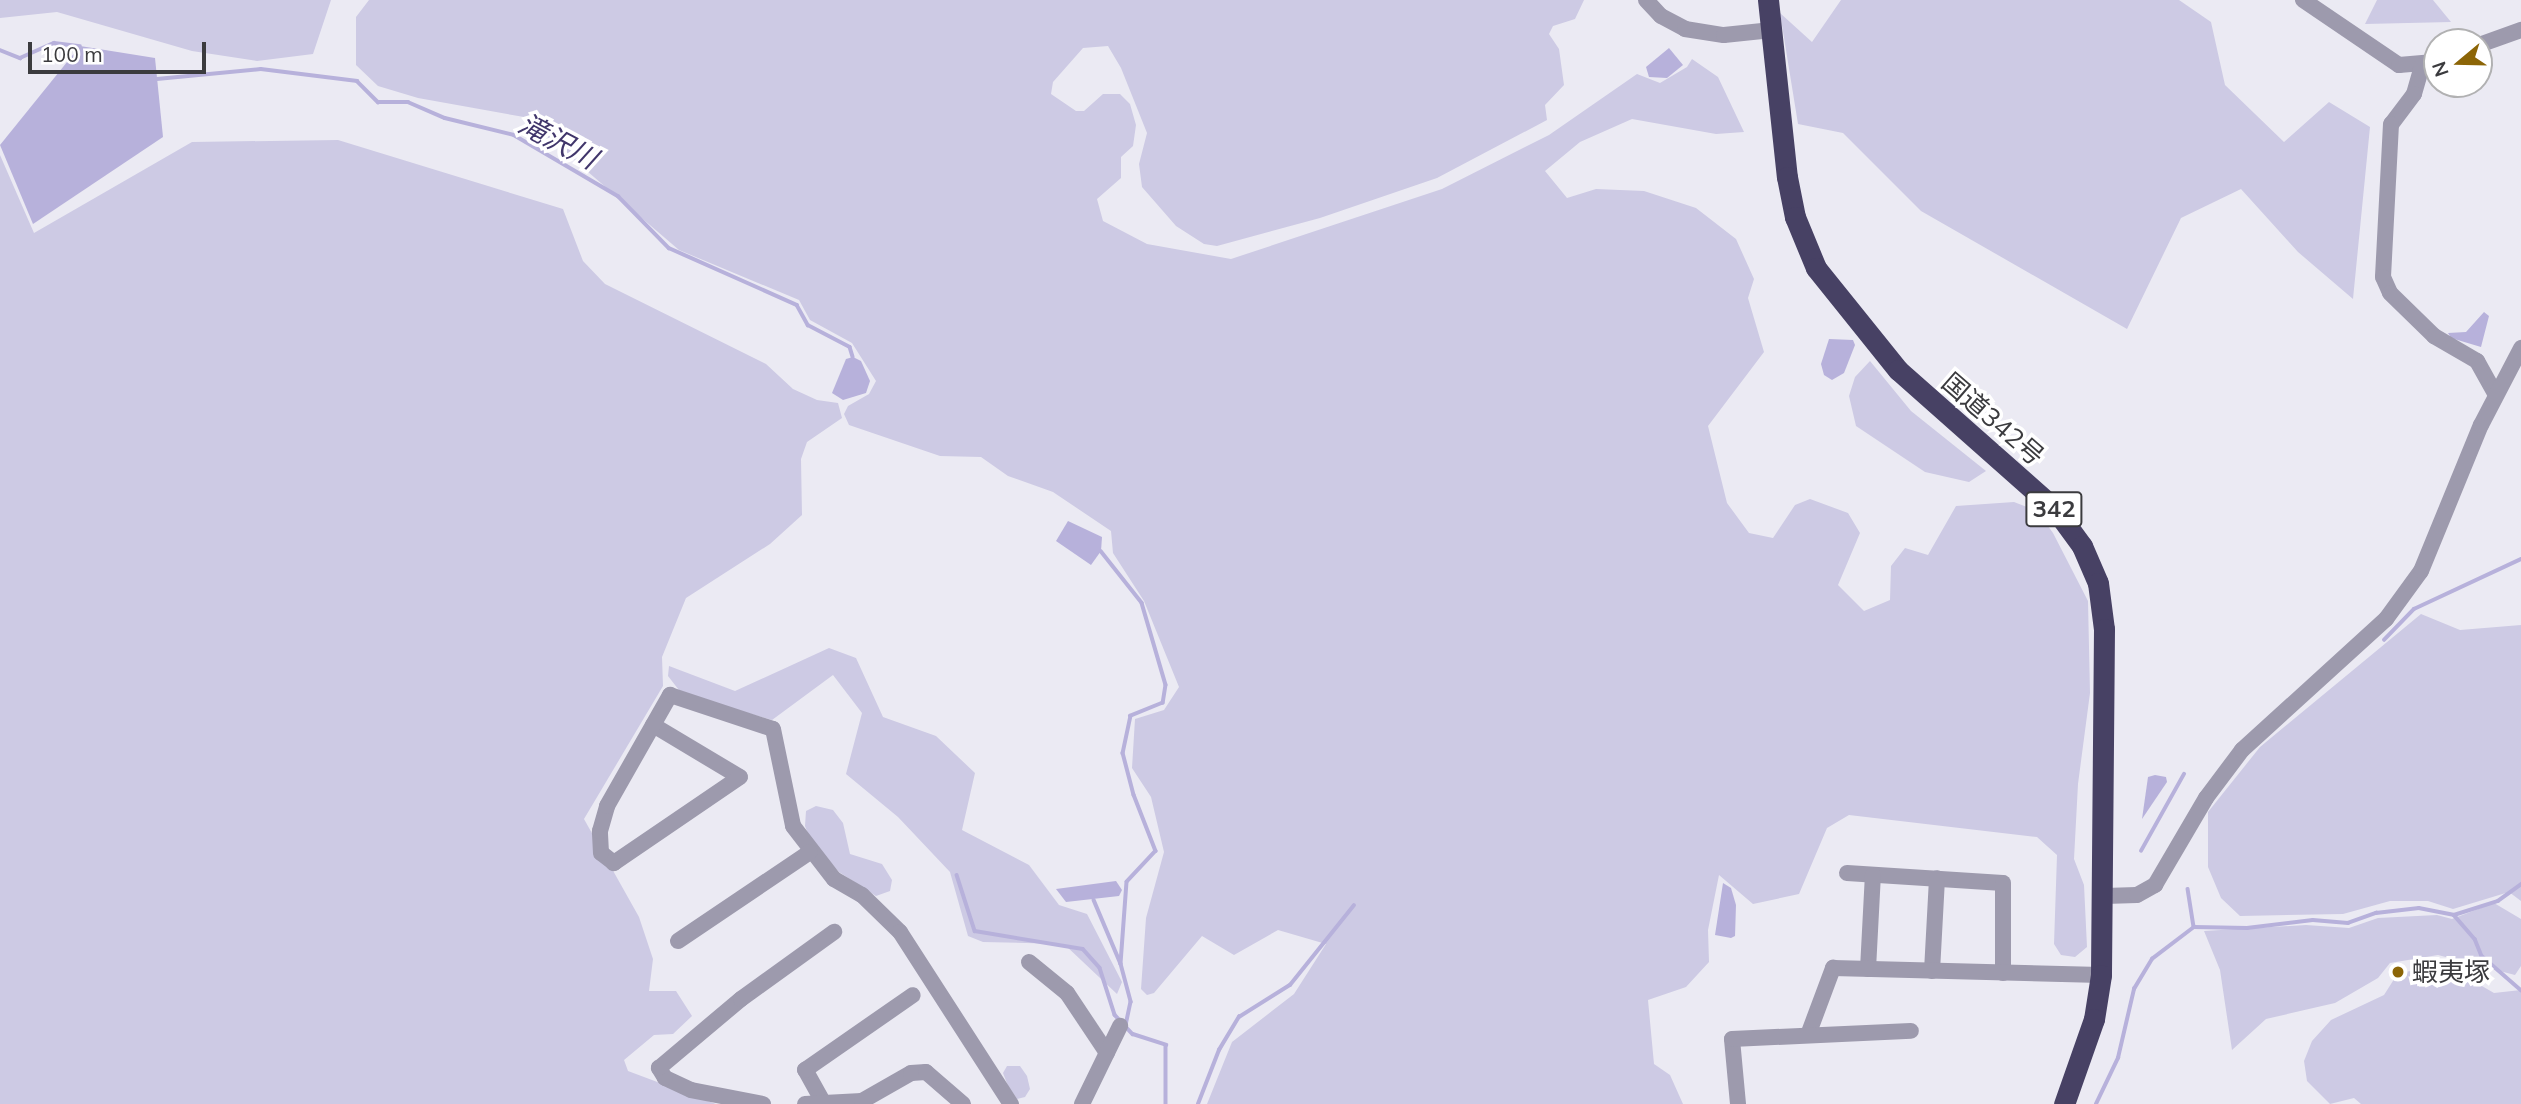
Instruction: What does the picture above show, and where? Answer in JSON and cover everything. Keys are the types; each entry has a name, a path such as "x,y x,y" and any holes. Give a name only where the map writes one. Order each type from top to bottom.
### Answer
{"highway":[{"name":"国道342号","path":"1768,0 1795,217 1816,268 1898,370 2055,509 2090,564 2104,629 2105,896 2101,975 2094,1019 2064,1104"}],"street":[{"path":"1646,0 1685,29 1724,35 1772,30"},
{"path":"2303,0 2399,65 2423,64"},
{"path":"2493,40 2521,30"},
{"path":"2423,76 2414,94 2392,124 2383,277 2390,293 2434,337 2477,361 2495,394"},
{"path":"2105,896 2137,895 2155,885 2234,760 2386,619 2421,571 2495,394 2521,348"},
{"path":"653,725 740,777 614,863 601,853 600,831 607,806 670,695 773,729 793,826 810,852 834,878 862,895 900,932 1011,1104"},
{"path":"678,941 810,852"},
{"path":"1847,873 2003,883 2003,973"},
{"path":"1868,969 1873,875"},
{"path":"1932,971 1937,878"},
{"path":"763,1104 691,1090 665,1078 659,1068 741,999 834,932"},
{"path":"1029,962 1067,993 1107,1053"},
{"path":"1808,1035 1833,968 2101,975"},
{"path":"823,1102 805,1070 913,995"},
{"path":"1082,1104 1120,1026"},
{"path":"1738,1104 1732,1039 1911,1031"},
{"path":"805,1104 862,1101 911,1073 926,1072 963,1104"}],"shaded area":[{"path":"0,0 331,0 313,54 257,61 192,51 57,12 0,18"},
{"path":"369,0 1584,0 1575,19 1553,26 1549,34 1559,49 1564,85 1545,105 1547,120 1437,178 1320,218 1217,246 1204,244 1176,226 1142,187 1139,164 1147,133 1121,68 1108,46 1083,48 1053,82 1051,94 1076,111 1084,111 1103,94 1120,94 1130,104 1136,125 1133,146 1121,157 1121,178 1097,199 1103,221 1147,244 1231,259 1442,189 1549,135 1637,74 1660,83 1687,67 1692,59 1718,77 1744,132 1716,134 1632,119 1580,142 1545,171 1567,198 1596,189 1644,191 1696,208 1736,239 1754,279 1748,298 1764,352 1708,426 1727,503 1749,533 1773,538 1795,505 1810,499 1848,513 1860,533 1838,585 1864,611 1890,600 1891,566 1905,548 1928,555 1956,506 2014,502 2037,511 2053,533 2088,601 2090,693 2078,784 2074,859 2084,885 2087,947 2075,957 2061,955 2054,944 2057,855 2037,837 1849,815 1827,828 1799,894 1753,904 1719,875 1708,930 1709,962 1686,987 1648,1000 1654,1064 1670,1075 1683,1104 1207,1104 1232,1042 1294,994 1326,944 1278,930 1234,955 1202,936 1154,993 1147,995 1141,989 1146,918 1164,852 1151,797 1132,768 1135,719 1164,710 1179,687 1144,601 1113,553 1111,531 1053,492 1008,476 981,457 940,456 849,425 844,414 848,406 869,394 876,381 852,343 810,320 799,300 679,250 524,117 418,98 378,86 356,65 356,17"},
{"path":"1841,0 2179,0 2211,22 2225,85 2284,142 2329,102 2370,127 2353,299 2298,252 2241,189 2181,218 2127,329 1921,211 1843,133 1798,124 1780,13 1812,42"},
{"path":"2377,0 2433,0 2451,22 2365,24"},
{"path":"80,46 155,58 163,137 33,224 0,145"},
{"path":"1669,48 1683,65 1667,78 1649,77 1646,67"},
{"path":"338,140 563,209 583,261 605,284 766,364 793,389 817,400 838,403 842,418 807,442 801,459 802,515 770,544 686,598 662,657 663,686 584,819 639,917 653,959 649,991 676,991 692,1016 673,1034 654,1035 624,1060 628,1071 716,1104 0,1104 0,155 34,233 192,142"},
{"path":"2484,312 2489,316 2481,347 2451,338 2448,333 2466,332"},
{"path":"1829,339 1853,340 1855,345 1844,373 1832,380 1824,375 1821,364"},
{"path":"853,357 861,361 870,381 866,393 843,400 832,393 846,359"},
{"path":"1870,361 1911,411 1986,471 1969,482 1925,472 1856,426 1849,396 1855,377"},
{"path":"1068,521 1102,537 1101,551 1091,565 1056,541"},
{"path":"2421,614 2460,630 2521,625 2521,901 2509,892 2453,909 2428,901 2390,901 2343,914 2240,916 2221,898 2208,867 2208,812 2260,747"},
{"path":"829,648 856,658 883,717 936,736 975,773 962,830 1029,865 1059,905 1087,914 1122,982 1117,994 1064,944 983,942 968,936 950,872 898,817 846,774 862,713 833,675 772,720 682,694 668,676 669,666 735,691"},
{"path":"2148,777 2166,777 2167,782 2142,819"},
{"path":"816,806 833,810 843,823 850,854 882,864 892,880 890,891 876,896 839,872 810,839 805,826 806,811"},
{"path":"1116,881 1122,890 1119,896 1066,902 1056,889"},
{"path":"1723,883 1731,888 1736,905 1735,936 1731,938 1715,935"},
{"path":"2494,903 2521,919 2521,966 2515,975 2438,955 2390,963 2378,978 2335,1003 2266,1019 2232,1050 2220,970 2204,931 2306,925 2349,928 2378,918 2437,915 2452,919"},
{"path":"2430,968 2437,976 2450,981 2468,978 2494,993 2521,990 2521,1104 2361,1104 2354,1098 2330,1104 2307,1081 2304,1061 2312,1041 2331,1020 2384,995 2398,973"},
{"path":"1007,1066 1020,1066 1027,1076 1030,1089 1025,1097 1017,1099 1008,1086 1003,1073"}],"waterway":[{"name":"滝沢川","path":"0,50 20,58 54,43 80,46"},
{"name":"滝沢川","path":"157,79 261,69 357,81 378,102 408,102 445,118 514,135 618,196 669,248 797,305 808,325 850,347 853,357"},
{"path":"1101,551 1142,603 1166,685 1163,703 1131,716 1123,753 1134,795 1156,851 1127,882 1121,964"},
{"path":"2384,640 2414,609 2521,559"},
{"path":"2141,851 2184,774"},
{"path":"957,875 975,931 1083,949 1100,968 1115,1015 1133,1034 1166,1045 1166,1104"},
{"path":"2454,915 2498,901 2521,884"},
{"path":"2188,889 2194,927"},
{"path":"1094,900 1121,964 1131,1002 1126,1026"},
{"path":"1198,1104 1219,1050 1239,1017 1290,985 1354,905"},
{"path":"2096,1104 2118,1058 2134,989 2152,959 2194,927 2247,928 2313,920 2348,923 2376,913 2419,908 2454,915 2475,939 2482,956 2521,990"}],"place":[{"name":"蝦夷塚","path":"2398,972"}]}
